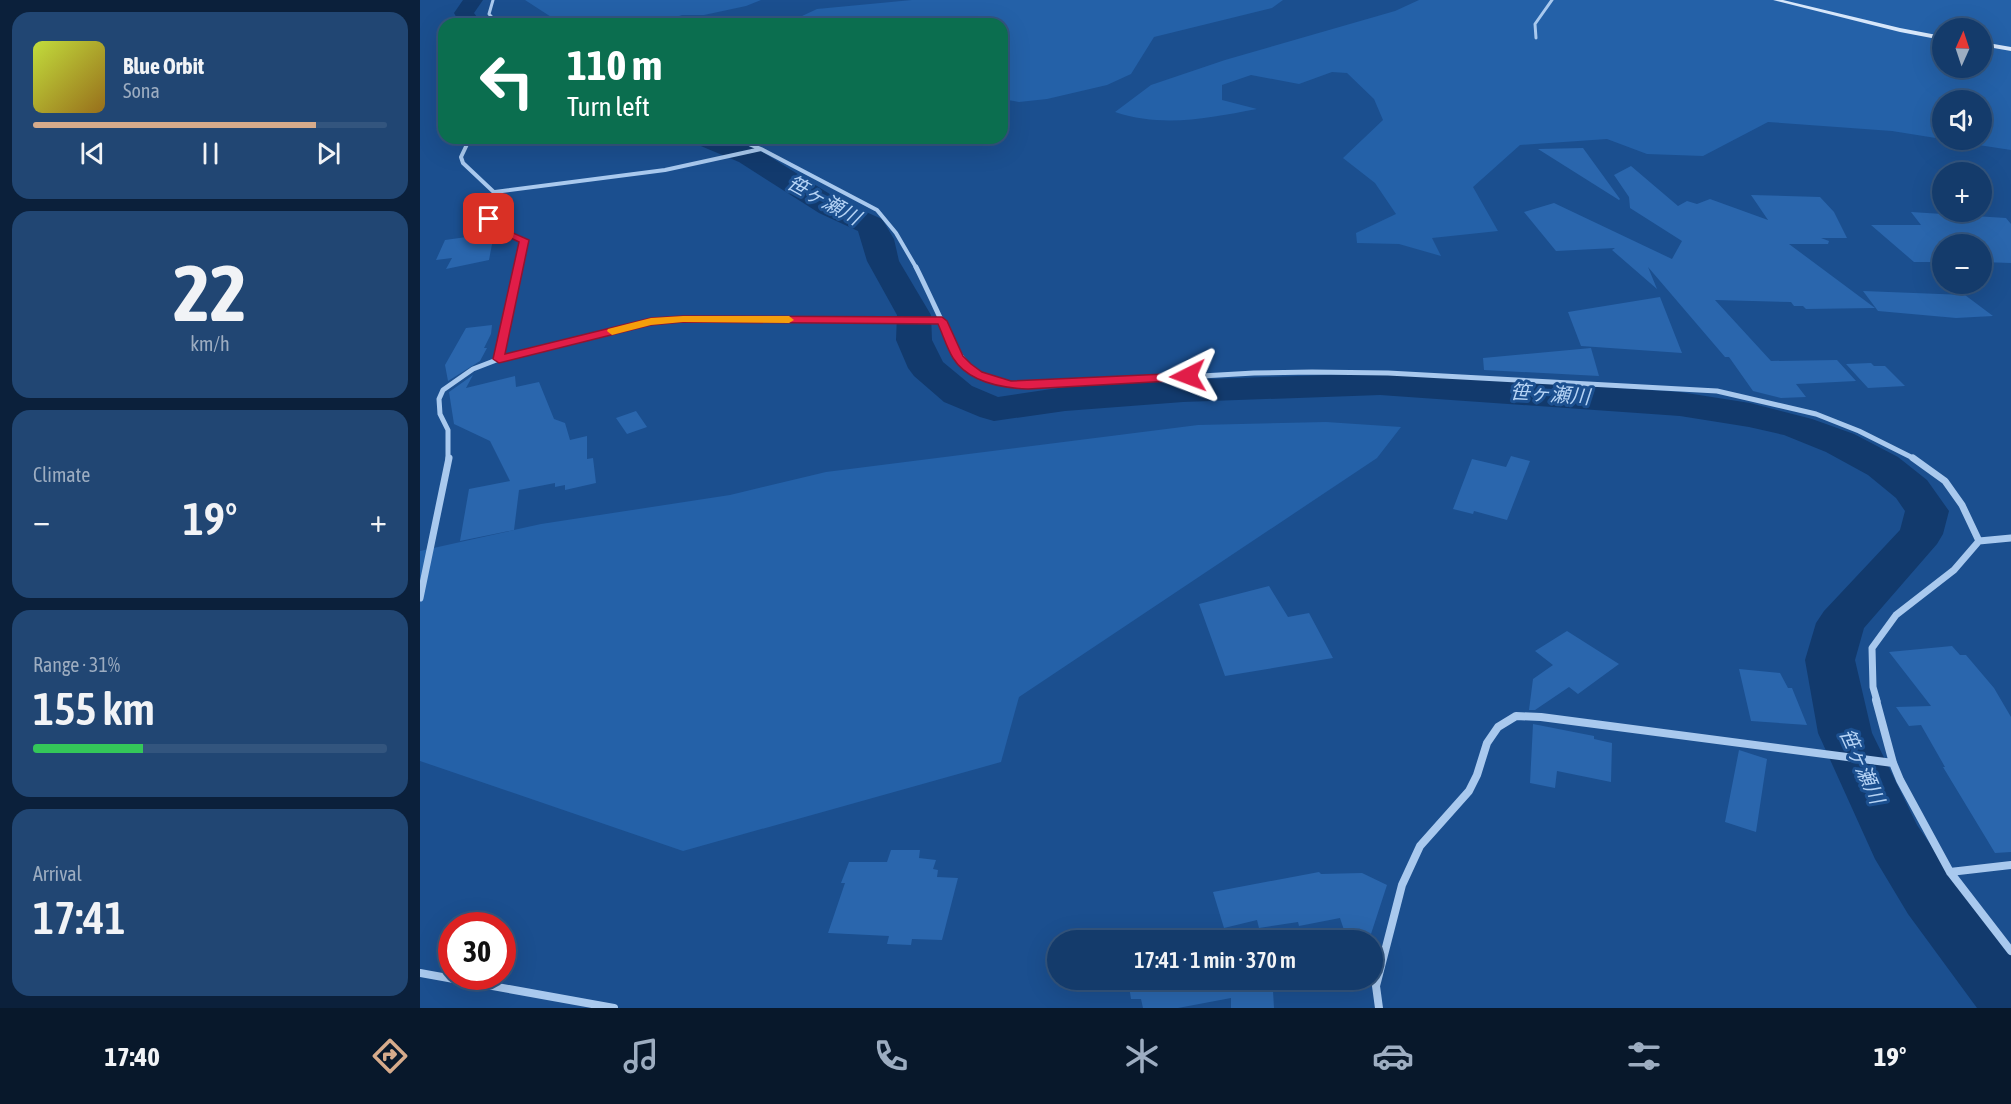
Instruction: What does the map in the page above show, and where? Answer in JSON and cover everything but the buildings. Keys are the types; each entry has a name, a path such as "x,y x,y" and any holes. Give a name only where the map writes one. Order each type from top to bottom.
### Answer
{"street":[{"path":"493,0 489,14 493,18"},
{"path":"1536,38 1536,24 1552,0"},
{"path":"1776,0 1932,36"},
{"path":"1992,46 2011,49"},
{"path":"467,144 463,151 463,163 498,196 488,212 493,226 524,240 499,359"},
{"path":"749,144 876,210 892,225 958,357 977,375 1010,385 1028,386 1254,373 1388,373 1717,391 1816,414 1859,430 1906,453 1945,481 1962,505 1979,541"},
{"path":"495,192 665,170 761,149"},
{"path":"420,597 447,472 450,446 448,430 440,414 439,399 443,390 473,369 499,359 651,321 683,319 942,321"},
{"path":"2011,538 1979,541 1954,570 1896,615 1872,648 1873,687 1893,763 1950,872 2011,951"},
{"path":"1379,1008 1376,986 1402,885 1420,846 1468,791 1477,775 1487,743 1498,727 1516,716 1541,717 1893,763"},
{"path":"1950,872 2011,865"},
{"path":"420,973 614,1008"}],"shaded area":[{"path":"525,0 761,0 746,6 704,15 682,15 673,18 553,18"},
{"path":"912,0 1283,0 1272,8 1154,37 1131,74 1107,85 1047,99 1019,102 1008,100 1008,18 798,18 817,9"},
{"path":"1419,0 2011,0 2011,150 1992,147 1992,90 1932,90 1932,137 1892,131 1768,122 1703,156 1647,154 1607,139 1520,145 1473,187 1498,231 1432,238 1441,256 1399,244 1357,243 1356,233 1396,214 1375,183 1343,158 1383,120 1374,99 1347,73 1332,72 1299,84 1251,75 1222,85 1222,100 1257,109 1221,116 1186,120 1151,120 1115,112 1151,85 1225,60 1395,11"},
{"path":"1326,422 1401,427 1377,458 1019,697 1001,762 683,851 420,761 420,551 541,524 730,495 826,472 1198,425"}],"waterway":[{"name":"笹ヶ瀬川","path":"467,18 464,13 473,0"},
{"name":"笹ヶ瀬川","path":"720,144 749,156 830,207 871,225 878,239 883,261 914,315 914,340 927,368 958,394 994,409 1065,399 1183,391 1380,384 1680,404 1750,415 1798,427 1840,443 1883,466 1912,489 1927,511 1921,534 1841,623 1830,660 1845,733 1896,842 1930,895 2011,1001"}],"slow traffic":[{"path":"612,331 651,321 683,319 789,320"}],"route":[{"path":"489,219 493,226 501,231 524,240 499,359 651,321 683,319 942,321 958,357 967,367 977,375 1010,385 1028,386 1188,376"}]}
